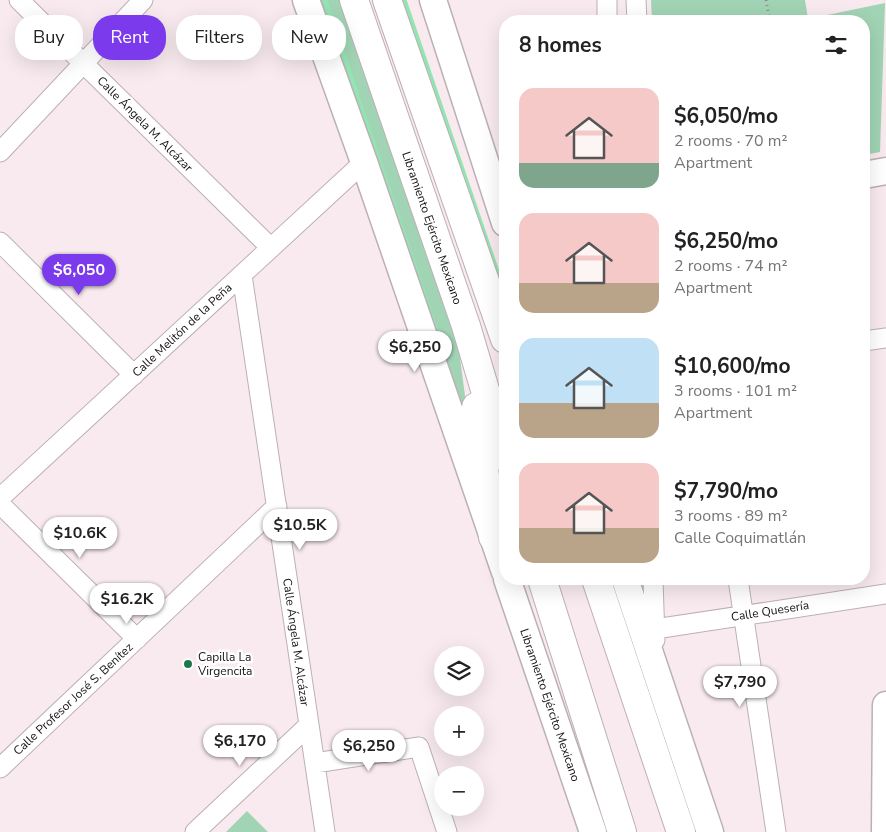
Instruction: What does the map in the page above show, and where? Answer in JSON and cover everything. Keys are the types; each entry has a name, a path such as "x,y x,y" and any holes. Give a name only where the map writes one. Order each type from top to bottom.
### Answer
{"highway":[{"name":"Libramiento Ejército Mexicano","path":"354,0 466,326 499,437"},
{"path":"387,0 499,322"},
{"path":"466,326 493,537"},
{"path":"598,585 681,832"},
{"path":"545,587 622,832"}],"street":[{"name":"Calle Ángela M. Alcázar","path":"19,0 271,248"},
{"path":"0,152 142,0"},
{"path":"306,0 364,162 499,554"},
{"path":"433,0 499,204"},
{"path":"607,0 608,15"},
{"path":"636,0 636,15"},
{"name":"Calle Melitón de la Peña","path":"0,498 364,162"},
{"path":"870,174 886,171"},
{"path":"0,242 134,375"},
{"name":"Calle Ángela M. Alcázar","path":"242,275 325,832"},
{"path":"870,340 886,338"},
{"path":"0,504 137,639"},
{"name":"Calle Profesor José S. Benítez","path":"0,768 277,506"},
{"name":"Libramiento Ejército Mexicano","path":"509,585 593,832"},
{"path":"627,585 710,832"},
{"path":"653,585 656,672"},
{"path":"739,585 776,832"},
{"name":"Calle Quesería","path":"655,629 886,594"},
{"path":"885,832 886,705"},
{"path":"195,832 308,726"},
{"path":"314,763 419,747 447,832"}],"path":[{"path":"766,0 769,15"}],"green space":[{"path":"319,0 342,0 455,321 472,448 339,60 346,60 346,15 324,15"},
{"path":"651,0 805,0 807,15 652,15"},
{"path":"885,3 880,152 870,154 870,15 827,15"},
{"path":"247,811 268,832 226,832"}],"waterway":[{"path":"325,0 439,340 438,345"},
{"path":"404,0 499,277"}],"place":[{"name":"Capilla La Virgencita","path":"188,664"}]}
